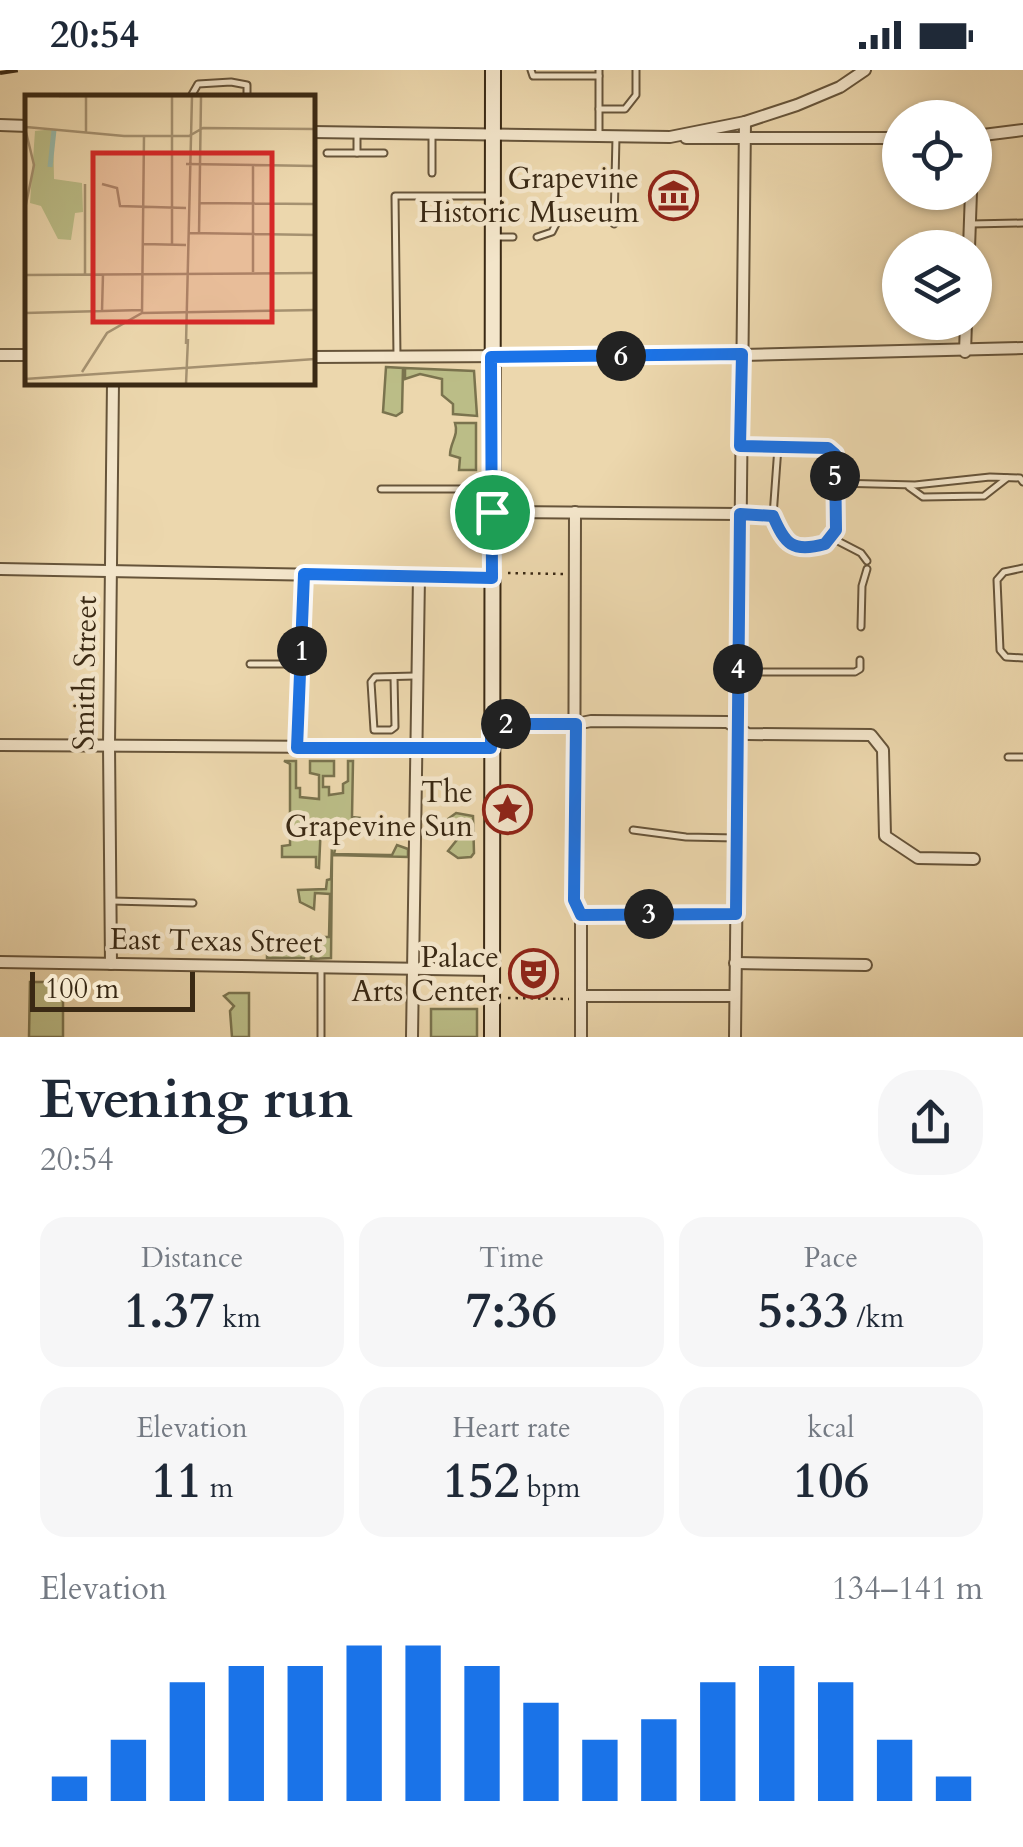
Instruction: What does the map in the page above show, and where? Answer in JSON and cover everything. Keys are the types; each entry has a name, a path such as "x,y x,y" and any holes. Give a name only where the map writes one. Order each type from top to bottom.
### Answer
{"main road":[{"path":"492,70 492,1037"}],"street":[{"path":"670,137 745,122 797,106 840,87 865,70"},
{"path":"735,1037 745,122"},
{"path":"0,125 25,126"},
{"path":"992,134 1023,130"},
{"path":"315,132 745,140 882,138"},
{"path":"970,210 970,230"},
{"path":"964,352 965,340"},
{"path":"315,357 964,352 1023,348"},
{"path":"0,355 25,356"},
{"name":"Smith Street","path":"111,964 108,746 113,385"},
{"path":"492,512 740,514"},
{"path":"575,512 574,900 581,915 581,1037"},
{"path":"0,569 492,578"},
{"path":"412,1037 419,576"},
{"path":"491,724 576,724 591,720 727,722 748,734 871,735 883,750 886,836 918,858 974,859"},
{"path":"0,745 491,748"},
{"name":"East Texas Street","path":"0,962 492,970"},
{"path":"735,963 866,965"},
{"path":"581,998 735,996"}],"lane":[{"path":"532,70 533,76 598,73 599,136"},
{"path":"599,109 625,109 636,95 636,70"},
{"path":"192,95 198,84 230,82 247,85 247,95"},
{"path":"357,153 358,133"},
{"path":"432,134 432,173"},
{"path":"614,224 616,137"},
{"path":"327,152 384,153"},
{"path":"397,357 395,196 492,196"},
{"path":"970,224 1023,222"},
{"path":"537,237 552,232 556,224"},
{"path":"492,237 513,237"},
{"path":"740,446 828,448 835,454 836,530 832,538 816,546 791,546 784,542 773,516 778,447"},
{"path":"836,483 906,485 1007,478 1020,478 1023,482"},
{"path":"906,485 923,497 984,496 1007,478"},
{"path":"381,488 492,488"},
{"path":"740,514 773,516"},
{"path":"832,538 861,553 867,565 861,627"},
{"path":"1023,568 1004,572 997,580 1000,650 1006,658 1023,658"},
{"path":"297,748 304,574"},
{"path":"738,672 855,672 860,670 860,660"},
{"path":"250,664 300,664"},
{"path":"394,677 395,727 374,730 375,677 418,676"},
{"path":"1008,757 1023,757"},
{"path":"633,830 686,838 736,838"},
{"path":"111,901 193,902"},
{"path":"581,915 736,914"},
{"path":"321,1037 322,969"}],"path":[{"path":"478,524 478,537"},
{"path":"508,573 576,574"},
{"path":"508,998 581,998"}],"green space":[{"path":"386,367 403,368 402,412 396,416 383,412"},
{"path":"405,368 474,371 477,416 453,414 453,404 442,395 442,379 420,374 405,379"},
{"path":"455,423 476,423 476,470 459,470 460,458 450,455"},
{"path":"284,761 296,761 300,797 319,799 319,775 310,773 310,761 334,761 334,776 323,776 323,787 329,787 329,795 343,793 343,784 348,781 348,761 353,761 352,817 360,818 361,823 321,823 319,868 316,857 282,857 282,846 290,845 290,764"},
{"path":"456,813 473,816 471,857 458,858 448,851 460,836 448,819"},
{"path":"332,844 336,845 334,854 387,855 392,855 397,845 408,849 408,857 332,855 331,958 311,959 311,937 329,937 330,894 315,893 314,909 300,902 298,890 326,889 327,880 331,879"},
{"path":"275,939 305,944 304,958 267,958 267,950"},
{"path":"30,982 75,982 72,995 63,995 63,1037 29,1037"},
{"path":"249,993 249,1037 232,1037 230,1011 234,1006 224,996"},
{"path":"431,1009 477,1009 477,1037 431,1037"}],"railway":[{"path":"0,73 20,70"}],"place":[{"name":"Grapevine Historic Museum","path":"674,195"},
{"name":"The Grapevine Sun","path":"508,809"},
{"name":"Palace Arts Center","path":"534,974"}],"route":[{"path":"742,354 740,446 828,448 835,454 836,530 825,544 791,546 784,542 773,516 740,514 736,914 581,915 574,900 576,724 491,724 491,748 297,748 304,574 492,578 492,512 491,357 742,354"}]}
